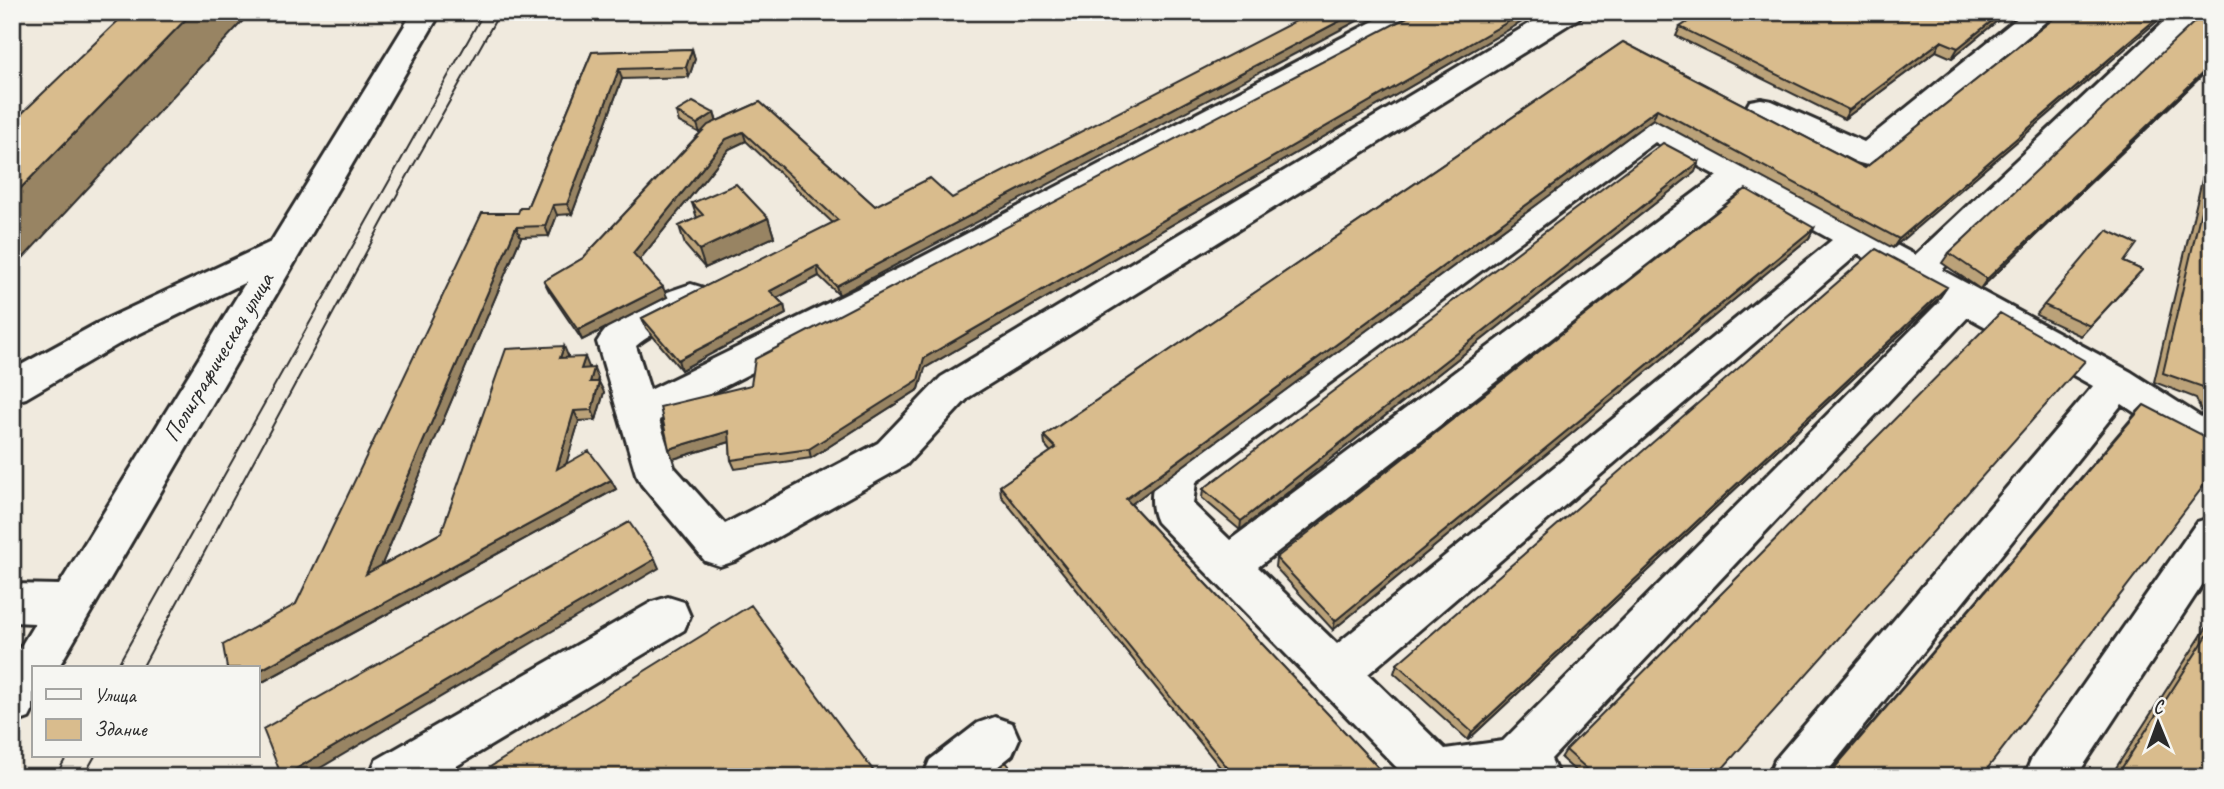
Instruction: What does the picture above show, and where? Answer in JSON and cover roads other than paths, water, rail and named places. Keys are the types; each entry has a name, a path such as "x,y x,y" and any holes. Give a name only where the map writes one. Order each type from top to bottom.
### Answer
{"street":[{"name":"Полиграфическая улица","path":"34,666 427,12"},
{"path":"637,414 932,266 1413,12"},
{"path":"723,280 637,324 616,342 656,474 720,548 892,454 955,387 1569,12"},
{"path":"1761,108 1867,155 2043,12"},
{"path":"1918,272 2191,12"},
{"path":"1964,299 1525,770 1436,774 1172,510 1176,474 1653,128 2118,382 2212,444"},
{"path":"1228,566 1740,175"},
{"path":"1335,673 1856,238"},
{"path":"12,388 39,371 180,299 282,251"},
{"path":"1792,777 2118,382"},
{"path":"2048,777 2212,534"},
{"path":"12,603 70,605"},
{"path":"393,777 668,616"},
{"name":"Полиграфическая улица","path":"12,704 32,670"},
{"path":"947,777 995,739"}],"tram line":[{"path":"117,666 484,12"},
{"path":"143,666 404,182 500,12"},
{"path":"55,777 66,758"},
{"path":"83,777 94,758"}]}
